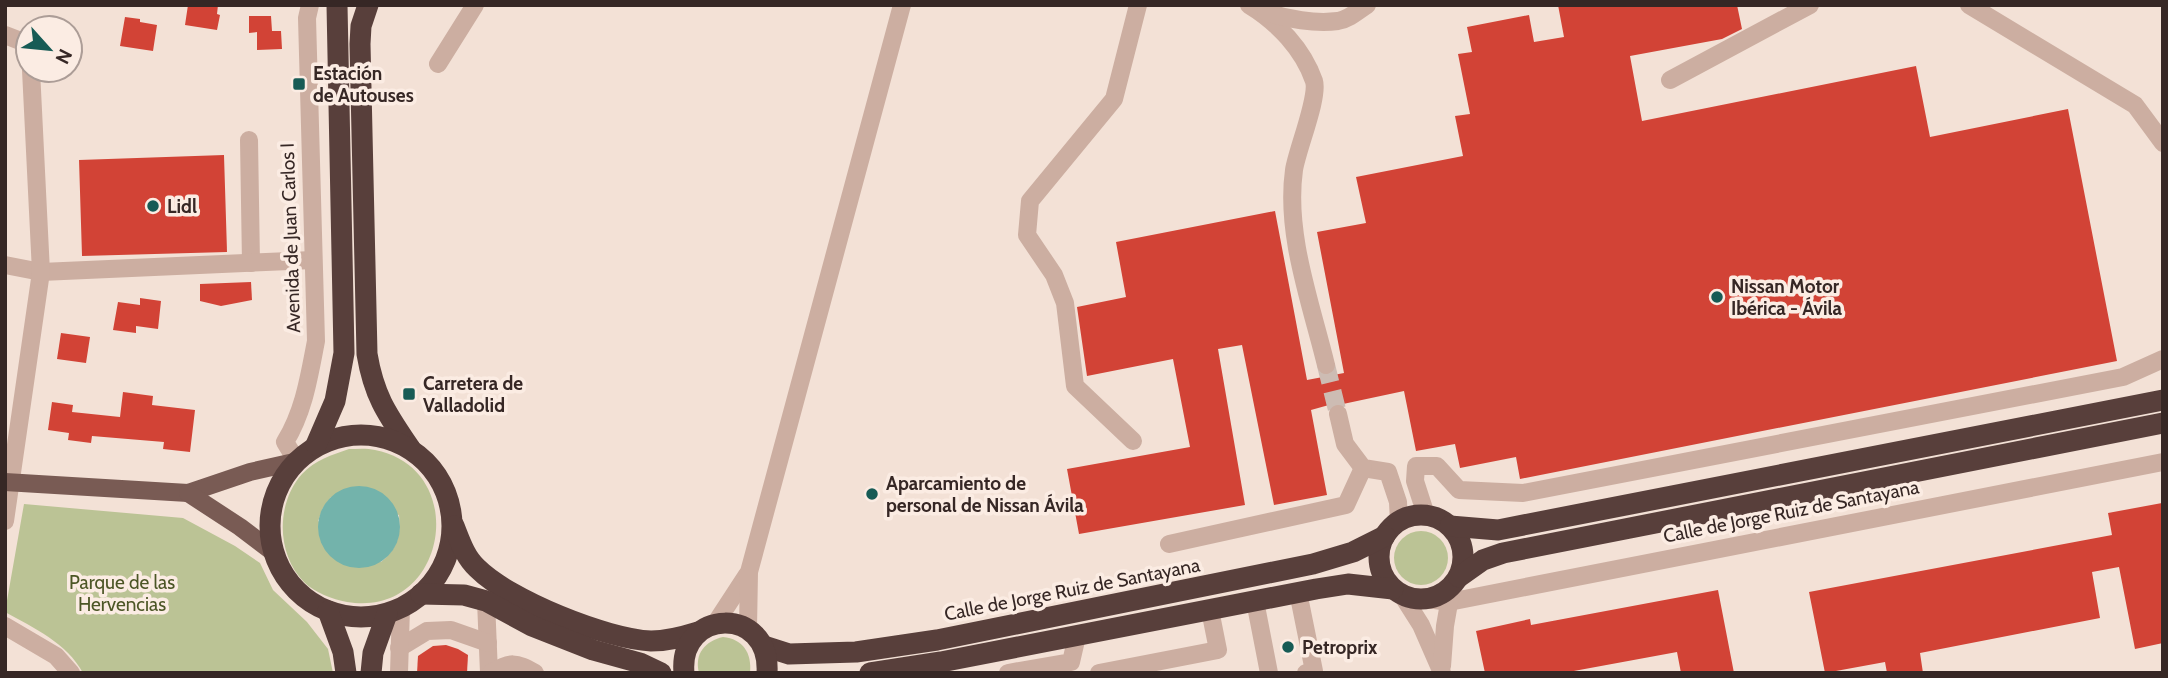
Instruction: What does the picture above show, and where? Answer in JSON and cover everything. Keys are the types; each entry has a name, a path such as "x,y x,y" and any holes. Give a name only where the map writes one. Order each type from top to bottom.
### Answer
{"highway":[{"path":"316,445 335,401 344,354 337,5"},
{"path":"368,5 361,26 360,44 367,354 372,381 384,409 410,448 432,468 446,493 452,522 465,554 477,569 496,583 541,608 608,634 648,640 671,640 707,628 737,624 748,628 764,646 768,660 767,673"},
{"name":"Calle de Jorge Ruiz de Santayana","path":"764,646 789,654 856,652 937,640 1313,564 1353,552 1412,516 1426,515 1450,526 1499,530 2163,400"},
{"name":"Calle de Jorge Ruiz de Santayana","path":"870,673 941,662 1348,584 1398,592 1415,599 1447,591 1483,559 1503,553 2163,423"},
{"path":"410,448 380,436 347,435 316,445 295,461 276,489 269,520 273,552 285,577 303,598 328,611 357,617 394,611 421,594 438,574 449,549 452,522"},
{"path":"1447,591 1463,564 1463,550 1450,526"},
{"path":"1392,529 1380,550 1380,564 1384,578 1398,592"},
{"path":"421,594 464,595 486,601 532,626 593,650 640,663 661,673"},
{"path":"328,611 343,652 346,673"},
{"path":"371,673 373,653 394,611"},
{"path":"684,673 685,652 707,628"}],"main road":[{"path":"8,483 188,493 250,472 295,461"},
{"path":"188,493 273,552"}],"street":[{"name":"Avenida de Juan Carlos I","path":"295,461 285,443 295,426 307,391 316,341 307,18 310,5"},
{"path":"438,64 475,5"},
{"path":"748,628 749,572 902,5"},
{"path":"1133,441 1075,386 1065,303 1054,275 1027,235 1030,201 1114,99 1138,5"},
{"path":"1249,5 1280,17 1322,21 1337,21 1351,16 1367,5"},
{"path":"1249,5 1286,34 1314,80 1314,96 1295,165 1292,207 1294,232 1326,365"},
{"path":"1670,80 1811,5"},
{"path":"1969,5 2135,105 2163,144"},
{"path":"5,521 8,483 41,272 32,84"},
{"path":"249,140 251,263"},
{"path":"5,265 41,272 313,260"},
{"path":"1426,515 1415,481 1416,466 1437,466 1459,490 1523,493 2123,377 2163,359"},
{"path":"1338,414 1345,443 1363,468 1388,472 1398,502 1392,529"},
{"name":"Calle de Jorge Ruiz de Santayana","path":"1447,591 2163,462"},
{"path":"1169,544 1346,505 1363,468"},
{"path":"707,628 749,572"},
{"path":"1442,671 1447,591"},
{"path":"1298,592 1314,671 1306,673"},
{"path":"1398,592 1421,625 1442,671"},
{"path":"486,601 490,673 506,664 515,663 536,673"},
{"path":"1255,601 1269,673"},
{"path":"1008,673 1071,662 1098,673 1218,650 1210,610"},
{"path":"394,611 399,648 398,673"},
{"path":"5,626 56,656 71,673"},
{"path":"399,648 427,631 451,630 488,643"},
{"path":"1071,662 1077,635"}],"green space":[{"path":"349,449 372,449 406,463 426,484 435,511 435,540 425,566 407,588 381,601 347,602 313,589 295,571 284,543 284,514 293,486 312,465","holes":["331,497 399,515 397,542 381,562 318,521"]},
{"name":"Parque de las Hervencias","path":"24,504 183,518 235,546 260,563 273,590 307,622 328,649 333,673 83,673 59,645 5,612"},
{"path":"1421,531 1440,539 1448,558 1440,577 1421,585 1402,577 1394,558 1402,539"},
{"path":"723,637 736,641 745,648 750,673 699,673 698,660 702,649"}],"water":[{"path":"359,486 375,489 388,498 397,511 400,527 397,543 388,556 375,565 359,568 343,565 330,556 321,543 318,527 321,511 330,498 343,489"}],"building":[{"path":"188,5 218,5 217,14 220,15 217,30 185,25"},
{"name":"Nissan Motor Ibérica - Ávila","path":"1558,5 1737,5 1742,29 1722,39 1630,56 1642,121 1916,66 1930,137 2068,109 2117,361 1520,479 1516,457 1460,468 1455,444 1416,451 1404,391 1311,410 1327,495 1274,505 1242,345 1218,349 1245,505 1079,534 1067,469 1190,447 1173,359 1087,376 1077,307 1126,297 1116,242 1275,211 1307,380 1344,373 1317,232 1366,223 1356,177 1463,156 1455,116 1470,114 1458,54 1472,52 1467,27 1529,15 1534,42 1564,37"},
{"path":"249,16 271,16 272,31 281,31 282,49 257,50 257,32 249,33"},
{"path":"125,17 157,25 153,51 120,46"},
{"name":"Lidl","path":"224,155 227,252 82,256 79,160"},
{"path":"251,282 252,300 221,306 200,301 200,284"},
{"path":"140,298 161,301 158,329 136,326 136,333 113,330 118,302 140,305"},
{"path":"61,333 90,337 86,363 57,359"},
{"path":"123,392 153,396 152,405 195,410 190,452 163,449 164,442 92,436 91,443 68,440 69,433 48,430 52,402 73,405 72,412 120,417"},
{"path":"2162,503 2163,643 2135,649 2119,567 2092,572 2100,618 1920,653 1923,673 1887,673 1885,662 1825,673 1809,592 2112,535 2108,513"},
{"path":"1718,590 1734,673 1681,673 1677,652 1563,673 1485,673 1476,631 1530,619 1531,625"},
{"path":"446,645 468,655 467,673 417,673 418,656 433,646"}],"tunnel":[{"path":"1326,365 1338,414"}],"place":[{"name":"Estación de Autouses","path":"299,84"},
{"name":"Lidl","path":"153,206"},
{"name":"Nissan Motor Ibérica - Ávila","path":"1717,297"},
{"name":"Carretera de Valladolid","path":"409,394"},
{"name":"Aparcamiento de personal de Nissan Ávila","path":"872,494"},
{"name":"Petroprix","path":"1288,647"}]}
